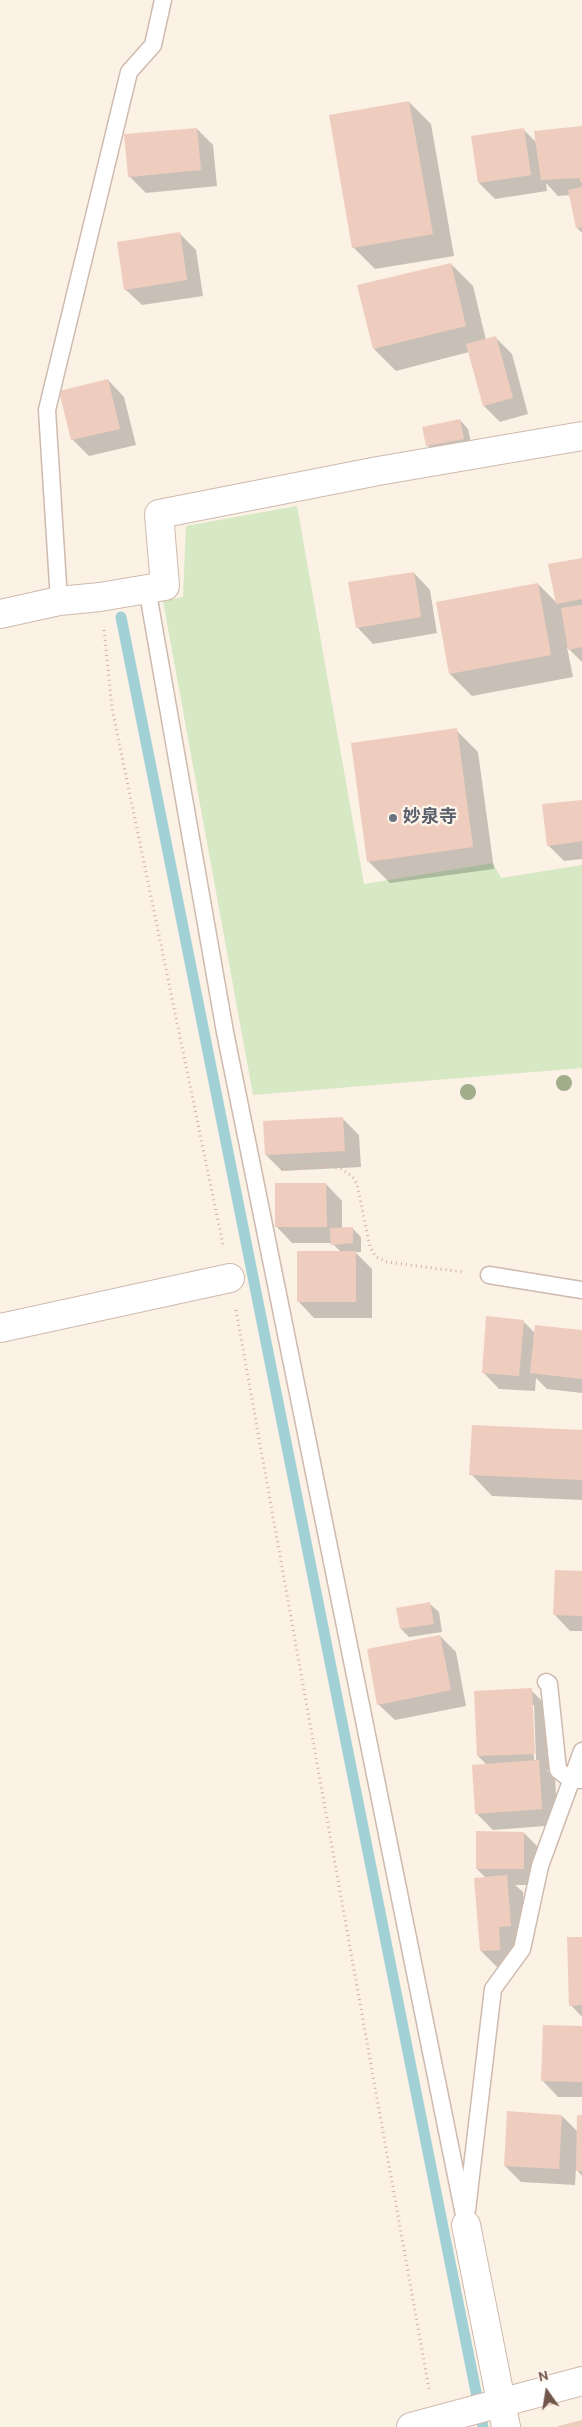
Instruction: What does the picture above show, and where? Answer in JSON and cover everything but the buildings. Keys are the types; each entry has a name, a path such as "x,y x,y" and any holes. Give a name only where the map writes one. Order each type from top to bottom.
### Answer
{"street":[{"path":"0,614 59,601 100,597 165,586 159,514 378,471 582,436"},
{"path":"0,1328 230,1278"},
{"path":"466,2225 501,2412"},
{"path":"428,2425 461,2414 501,2412 582,2381"}],"lane":[{"path":"59,601 47,410 129,72 153,45 163,0"},
{"path":"147,588 222,1012 466,2225"},
{"path":"489,1275 582,1290"},
{"path":"546,1682 549,1684 558,1770 576,1780"},
{"path":"466,2225 493,1989 522,1948 540,1866 576,1780 582,1751"}],"path":[{"path":"100,597 112,708 230,1278 428,2425"},
{"path":"253,1170 328,1166 341,1169 352,1176 357,1184 370,1247 376,1257 387,1262 489,1275"}],"green space":[{"path":"297,506 364,884 493,863 501,878 582,865 582,1068 253,1095 163,601 183,597 186,526"}],"waterway":[{"path":"121,617 483,2427"}],"place":[{"name":"妙泉寺","path":"393,818"}]}
